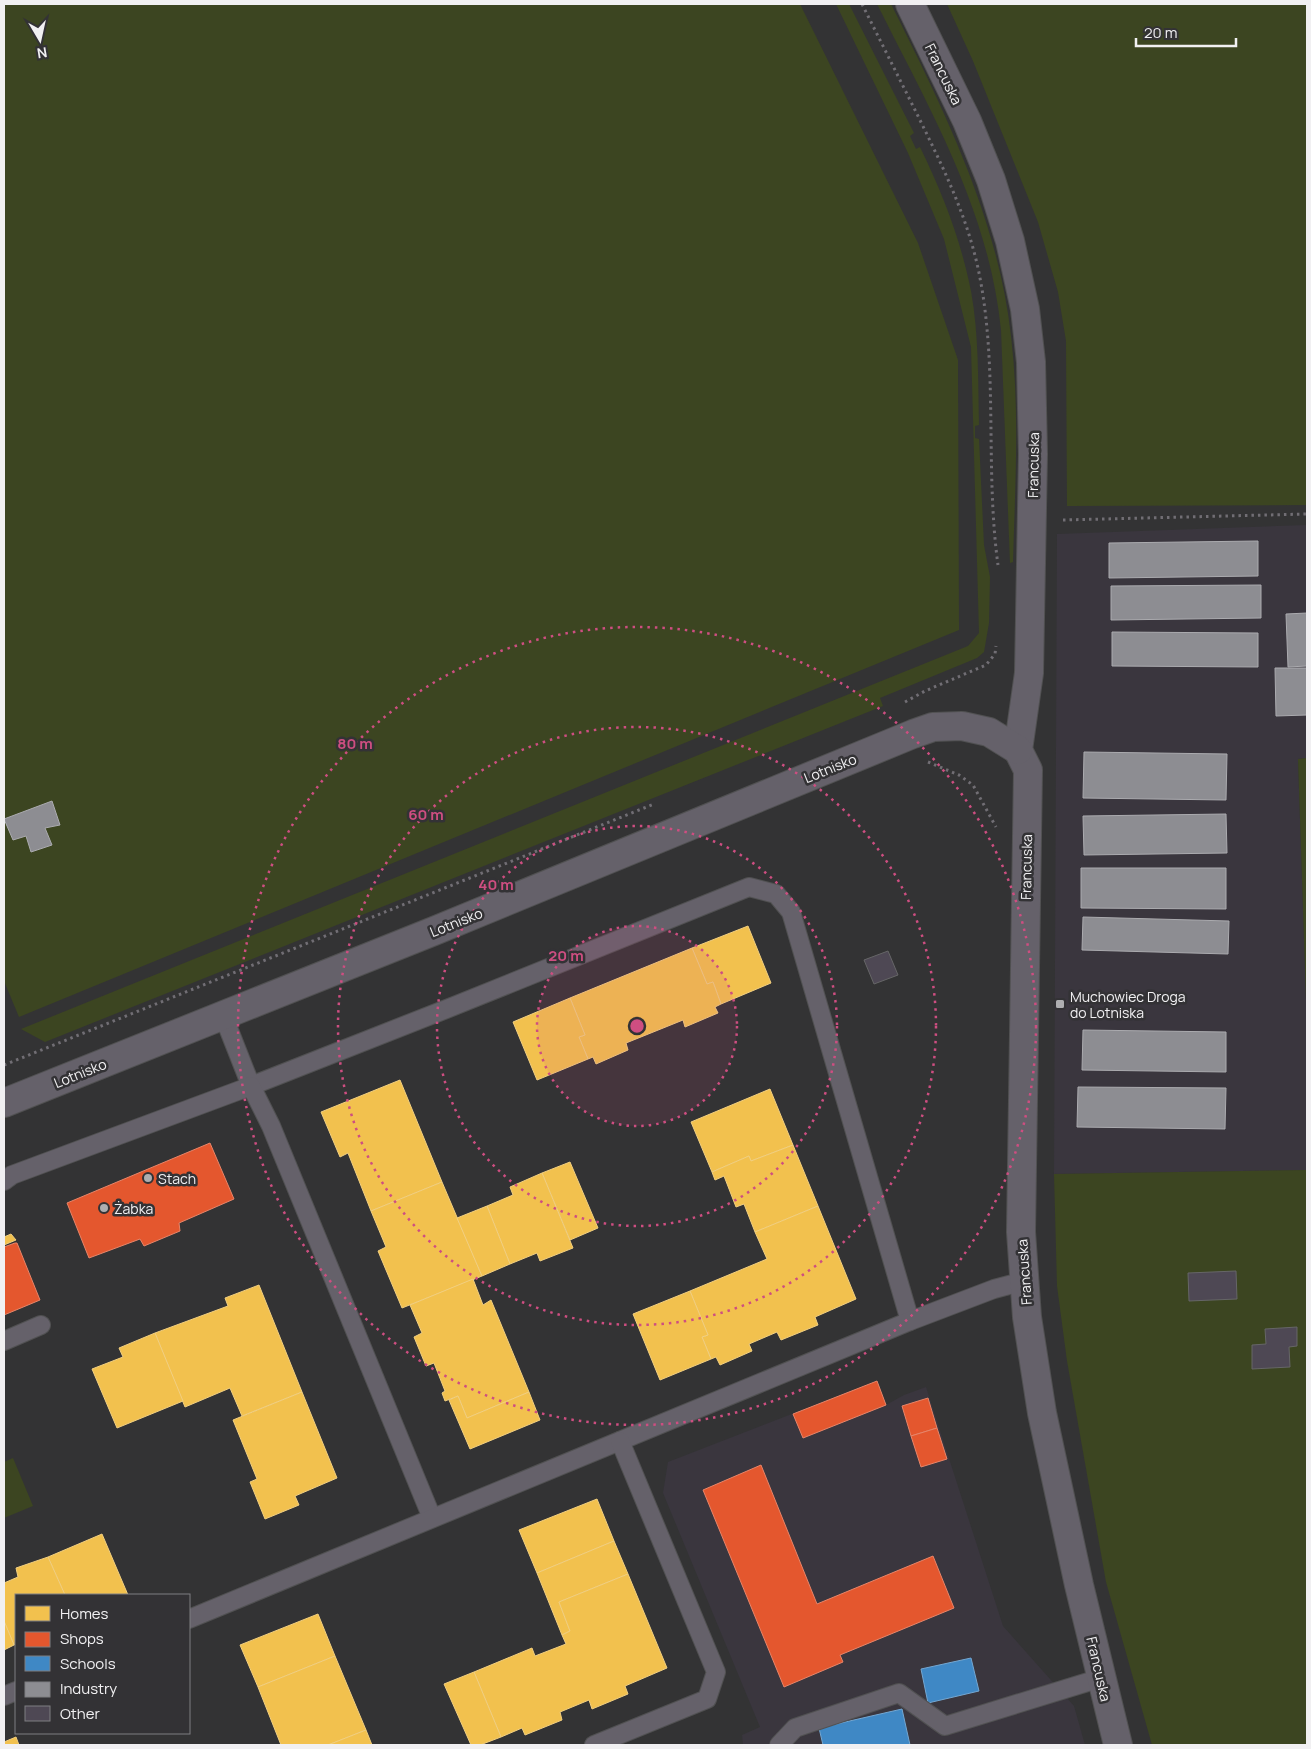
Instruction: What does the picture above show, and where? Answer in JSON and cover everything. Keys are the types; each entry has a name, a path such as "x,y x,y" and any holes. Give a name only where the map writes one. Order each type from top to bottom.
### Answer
{"street":[{"name":"Francuska","path":"910,4 979,150 1001,212 1018,274 1025,309 1031,362 1033,414 1029,673 1018,750 1028,770 1021,1232 1024,1281 1027,1317 1042,1413 1101,1678 1118,1745"},
{"name":"Lotnisko","path":"4,1103 443,927 933,727 962,726 989,732 1018,750"}],"lane":[{"path":"4,1181 12,1175 251,1086 749,887 776,894 791,912 910,1321"},
{"path":"223,1015 432,1518"},
{"path":"190,1619 910,1321 994,1289 1024,1281"},
{"path":"4,1341 41,1325"},
{"path":"594,1745 707,1699 716,1672 620,1441"},
{"path":"779,1745 795,1728 899,1693 945,1726 1101,1678"}],"path":[{"path":"862,4 951,186 964,220 976,262 983,298 989,350 992,474 998,568"},
{"path":"1032,520 1307,514"},
{"path":"902,703 986,665 995,654 997,643"},
{"path":"4,1065 658,802"}],"shaded area":[{"path":"1307,525 1307,758 1298,759 1307,1029 1307,1170 1054,1174 1057,534"},
{"path":"877,1381 886,1405 904,1395 926,1387 1003,1626 1074,1706 1085,1745 743,1745 742,1735 760,1727 663,1493 668,1462"}],"green space":[{"path":"4,4 800,4 918,243 958,360 959,630 19,1017 4,981"},
{"path":"836,4 849,4 914,133 910,136 916,149 920,147 936,182 957,236 967,272 974,308 977,341 979,425 975,426 975,438 979,439 984,545 990,577 989,623 984,652 977,658 880,698 883,706 45,1042 21,1029 968,646 979,633 971,347 944,239 908,153"},
{"path":"877,4 891,4 930,83 966,165 994,249 1004,292 1014,364 1015,506 1013,562 1010,563 1001,330 994,286 984,243 954,162"},
{"path":"947,4 1307,4 1307,505 1067,506 1066,341 1058,292 1038,222 973,61"},
{"path":"1307,758 1307,1029 1298,759"},
{"path":"1307,1170 1307,1745 1152,1745 1106,1582 1067,1361 1057,1286 1054,1174"},
{"path":"13,1458 33,1506 4,1518 4,1462"}],"building: Homes":[{"path":"748,926 771,983 721,1004 713,982 707,984 692,948"},
{"path":"692,948 707,984 713,982 721,1004 715,1007 718,1013 685,1027 683,1020 626,1043 628,1050 596,1064 593,1057 588,1059 579,1037 585,1035 570,998"},
{"path":"570,998 585,1035 579,1037 588,1059 537,1080 513,1022"},
{"path":"400,1080 442,1182 371,1211 348,1153 340,1157 321,1112"},
{"path":"770,1089 793,1145 751,1161 749,1156 712,1172 691,1122"},
{"path":"793,1145 818,1206 755,1232 744,1204 736,1207 724,1176 715,1180 712,1172 749,1156 751,1161"},
{"path":"570,1162 598,1228 570,1240 542,1173"},
{"path":"542,1173 573,1248 540,1261 537,1253 510,1264 487,1206 513,1195 510,1187"},
{"path":"442,1182 482,1276 402,1308 378,1251 386,1247 371,1211"},
{"path":"487,1206 510,1264 482,1276 457,1218"},
{"path":"818,1206 856,1299 815,1317 818,1325 781,1340 777,1332 749,1344 752,1351 720,1365 716,1357 711,1359 702,1337 708,1335 690,1291 767,1259 755,1232"},
{"path":"11,1234 16,1240 4,1245 4,1237"},
{"path":"473,1279 483,1305 491,1300 529,1392 467,1418 458,1396 445,1401 442,1393 445,1391 434,1363 426,1366 414,1337 422,1333 410,1305"},
{"path":"259,1285 302,1392 242,1416 230,1388 185,1407 155,1333 228,1306 225,1298"},
{"path":"690,1291 708,1335 702,1337 711,1359 660,1380 633,1314"},
{"path":"155,1333 183,1401 117,1428 92,1369 123,1357 119,1348"},
{"path":"302,1392 337,1478 295,1496 299,1505 265,1519 250,1482 257,1479 233,1420"},
{"path":"529,1392 540,1420 470,1449 449,1400 458,1396 467,1418"},
{"path":"597,1499 614,1541 537,1573 519,1530"},
{"path":"102,1534 128,1594 65,1594 48,1557"},
{"path":"614,1541 628,1574 559,1602 570,1631 562,1635 537,1573"},
{"path":"48,1557 65,1594 15,1594 14,1645 4,1621 4,1583 18,1577 16,1568"},
{"path":"628,1574 667,1668 625,1686 628,1694 592,1709 589,1700 560,1712 562,1720 525,1735 522,1728 501,1737 474,1672 532,1648 535,1656 566,1644 562,1635 570,1631 559,1602"},
{"path":"318,1614 335,1656 258,1687 240,1645"},
{"path":"4,1621 14,1645 4,1650"},
{"path":"335,1656 366,1730 328,1745 281,1745 258,1687"},
{"path":"474,1672 501,1737 480,1745 471,1745 444,1684"},
{"path":"366,1730 372,1745 328,1745"},
{"path":"16,1737 19,1745 4,1745 4,1742"}],"building: Shops":[{"path":"210,1143 234,1199 179,1223 180,1231 144,1246 140,1239 89,1258 67,1203"},
{"path":"17,1243 40,1300 4,1315 4,1247"},
{"path":"877,1381 886,1405 803,1438 793,1414"},
{"path":"928,1398 937,1428 911,1436 902,1406"},
{"path":"937,1428 947,1459 921,1467 911,1436"},
{"path":"761,1465 817,1604 933,1556 954,1608 840,1655 843,1662 784,1687 703,1490"}],"building: Schools":[{"path":"971,1658 979,1691 928,1703 921,1669"},
{"path":"902,1709 910,1745 823,1745 819,1728"}],"building: Industry":[{"path":"1258,541 1258,576 1109,578 1109,543"},
{"path":"1261,585 1261,618 1111,620 1111,586"},
{"path":"1307,613 1307,666 1288,667 1286,614"},
{"path":"1112,632 1258,633 1258,667 1112,666"},
{"path":"1275,668 1307,668 1307,715 1276,716"},
{"path":"1084,752 1227,754 1226,800 1083,798"},
{"path":"52,801 60,825 45,828 52,845 31,852 26,836 13,840 4,819"},
{"path":"1226,814 1227,853 1084,855 1083,816"},
{"path":"1081,868 1226,868 1226,909 1081,908"},
{"path":"1083,917 1229,921 1228,954 1082,950"},
{"path":"1083,1030 1226,1032 1226,1072 1082,1070"},
{"path":"1078,1087 1226,1088 1225,1129 1077,1127"}],"building: Other":[{"path":"888,951 898,975 874,984 864,960"},
{"path":"1236,1271 1237,1299 1189,1301 1188,1273"},
{"path":"1297,1327 1297,1346 1289,1347 1290,1367 1252,1369 1252,1345 1266,1344 1265,1329"}],"place":[{"name":"Muchowiec Droga do Lotniska","path":"1060,1004"},
{"name":"Stach","path":"148,1178"},
{"name":"Żabka","path":"104,1208"}]}
